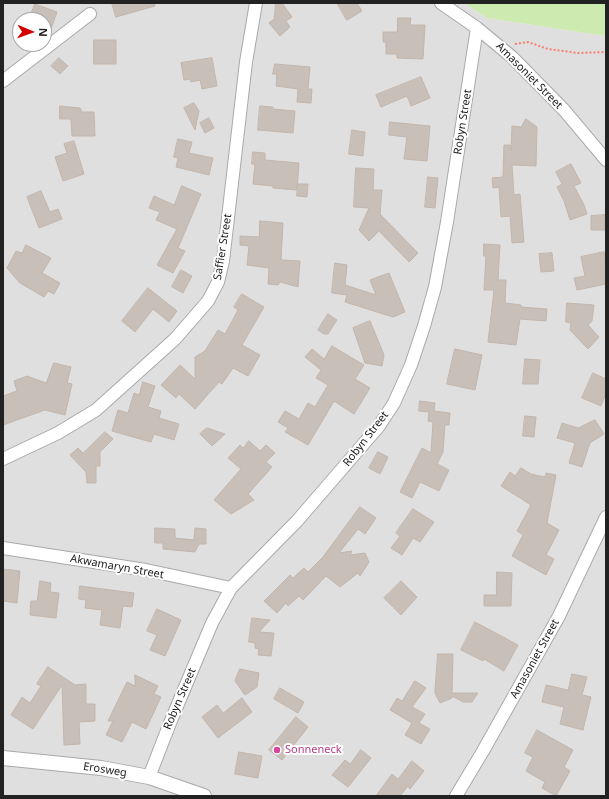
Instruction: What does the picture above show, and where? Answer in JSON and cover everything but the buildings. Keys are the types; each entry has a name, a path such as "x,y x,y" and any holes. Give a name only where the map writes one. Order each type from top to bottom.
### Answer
{"street":[{"name":"Saffier Street","path":"3,459 58,433 96,410 175,339 208,301 218,282 223,261 246,62 256,3"},
{"name":"Amasoniet Street","path":"441,3 500,46 564,110 606,160"},
{"path":"3,81 90,14"},
{"name":"Robyn Street","path":"150,777 170,723 212,623 231,588 296,521 379,426 394,403 411,365 435,287 477,28"},
{"name":"Amasoniet Street","path":"456,796 559,616 606,517"},
{"name":"Akwamaryn Street","path":"3,548 146,570 231,588"},
{"name":"Erosweg","path":"3,758 101,768 150,777 204,796"}],"path":[{"path":"500,46 528,42 548,49 578,53 606,52"}],"shaded area":[{"path":"3,3 464,3 487,18 606,36 606,796 3,796"}],"green space":[{"path":"464,3 606,3 606,36 487,18"}],"place":[{"name":"Sonneneck","path":"277,750"}]}
